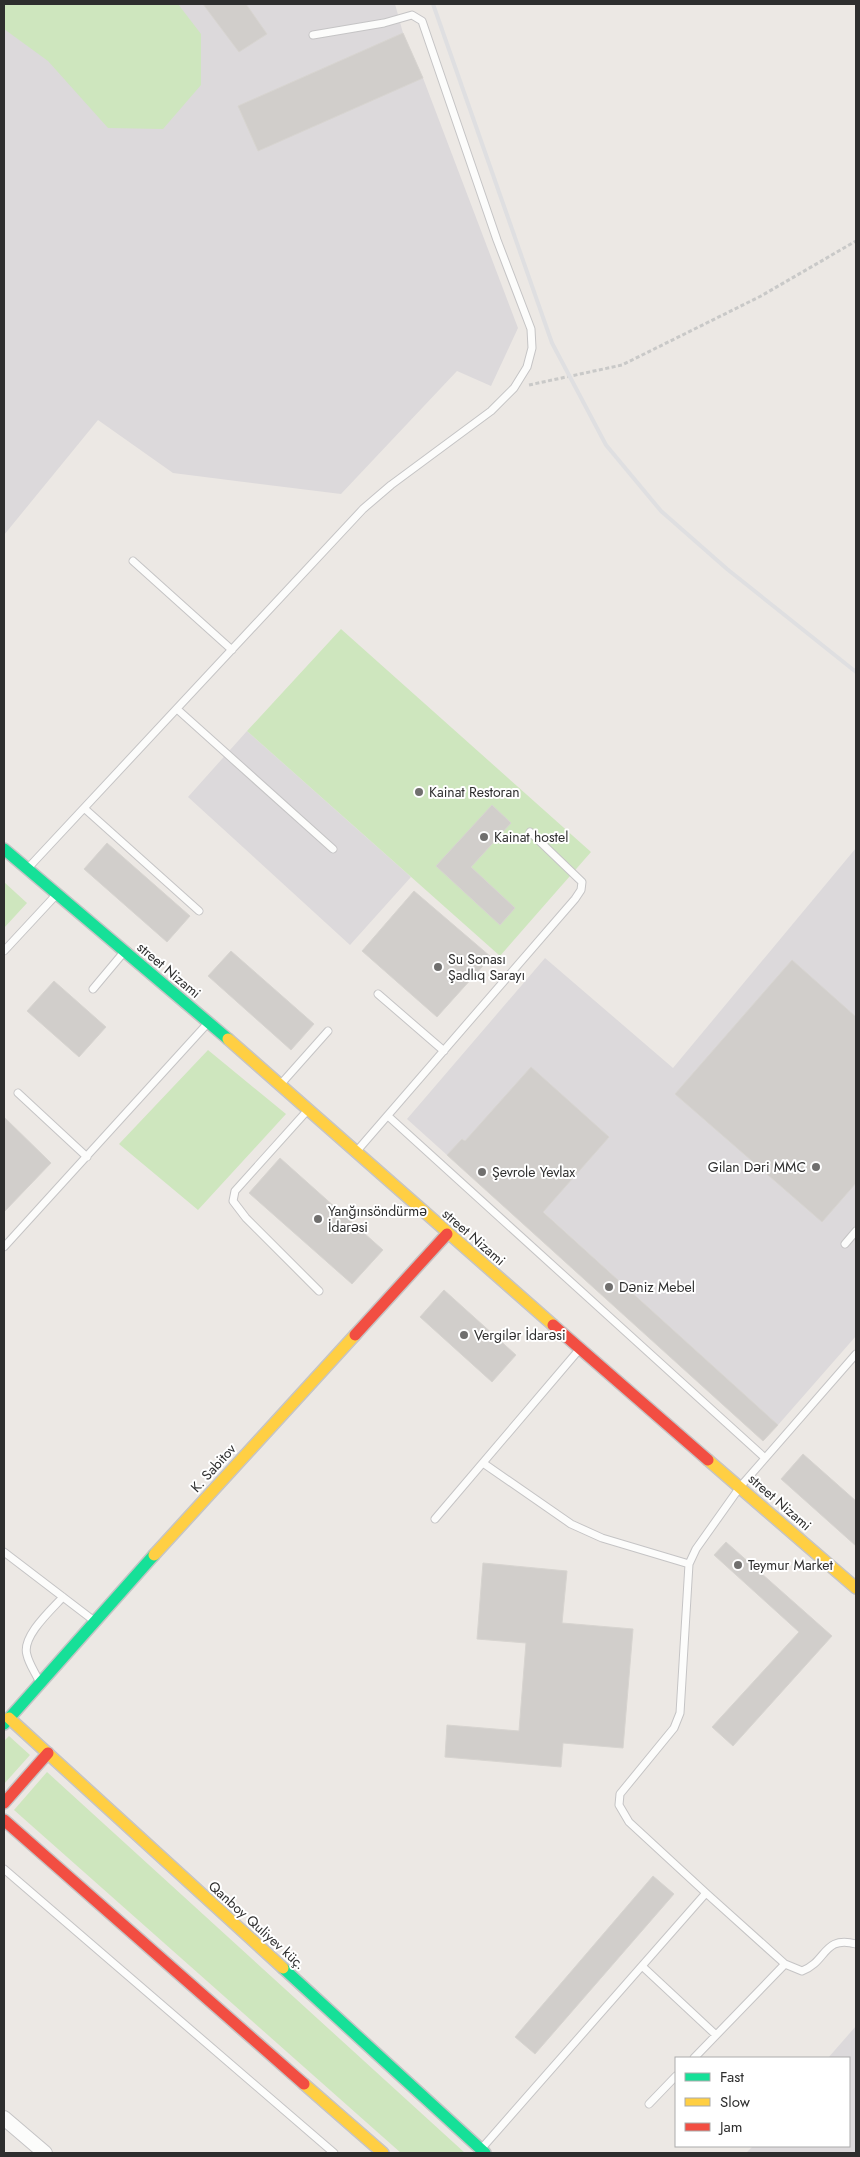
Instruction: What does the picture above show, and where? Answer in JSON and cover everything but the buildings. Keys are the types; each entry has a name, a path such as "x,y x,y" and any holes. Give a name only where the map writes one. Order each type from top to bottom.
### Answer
{"street":[{"name":"street Nizami","path":"4,849 209,1022 447,1234 856,1588"},
{"name":"K. Sabitov","path":"6,1721 94,1620 447,1234"},
{"name":"Qanboy Quliyev küç.","path":"6,1721 48,1754 483,2151"},
{"path":"4,1804 48,1754"},
{"path":"4,1820 374,2150"},
{"path":"4,2118 45,2153"}],"lane":[{"path":"27,869 363,509 391,485 491,411 514,388 527,367 532,348 531,330 497,240 422,21 412,14 384,23 313,35"},
{"path":"133,561 232,650"},
{"path":"177,709 333,850"},
{"path":"84,808 199,911"},
{"path":"356,1153 575,900 581,890 582,882 530,832"},
{"path":"4,952 56,894"},
{"path":"93,989 124,952"},
{"path":"378,994 444,1051"},
{"path":"4,1247 209,1022"},
{"path":"280,1085 328,1032"},
{"path":"18,1093 87,1157"},
{"path":"308,1110 236,1192 233,1201 246,1218 319,1291"},
{"path":"388,1116 765,1458"},
{"path":"845,1244 856,1231"},
{"path":"435,1519 580,1348"},
{"path":"856,1354 740,1487 696,1549 689,1564 680,1713 674,1728 620,1794 619,1805 630,1822 785,1964 802,1971 811,1968 832,1945 844,1941 856,1944"},
{"path":"483,1463 571,1524 602,1538 689,1564"},
{"path":"4,1552 94,1620"},
{"path":"40,1683 26,1654 26,1644 30,1635 63,1597"},
{"path":"4,1869 334,2153"},
{"path":"483,2151 706,1893"},
{"path":"695,2057 785,1964"},
{"path":"642,1966 716,2035"},
{"path":"649,2104 675,2077"}],"path":[{"path":"514,388 622,365 761,296 856,241"}],"shaded area":[{"path":"4,4 395,4 403,33 423,78 518,328 491,386 457,371 341,494 173,473 98,420 4,535"},
{"path":"247,731 411,877 350,945 188,797"},
{"name":"Gilan Dəri MMC","path":"856,848 856,1336 778,1425 463,1139 447,1155 407,1119 545,958 673,1068"},
{"path":"856,2026 856,2153 746,2153 752,2147 850,2147 850,2057 829,2057"}],"green space":[{"path":"4,4 178,4 201,34 201,85 163,129 108,128 48,61 4,29"},
{"name":"Kainat Restoran","path":"341,629 591,852 500,956 247,731"},
{"path":"4,882 27,903 4,928"},
{"path":"208,1050 286,1114 198,1210 119,1144"},
{"path":"9,1736 30,1755 4,1784 4,1741"},
{"path":"47,1772 465,2153 401,2153 14,1810"}],"railway":[{"path":"433,4 552,343 606,445 661,511 727,569 856,672"}],"traffic: fast":[{"path":"4,849 228,1039"},
{"path":"4,1724 154,1555"},
{"path":"283,1968 485,2153"}],"traffic: slow":[{"path":"228,1039 553,1325"},
{"path":"154,1555 355,1335"},
{"path":"708,1460 856,1588"},
{"path":"9,1718 283,1968"},
{"path":"304,2084 383,2153"}],"traffic: jam":[{"path":"355,1335 447,1234"},
{"path":"553,1325 708,1460"},
{"path":"4,1803 48,1753"},
{"path":"4,1820 304,2084"}],"place":[{"name":"Kainat Restoran","path":"419,792"},
{"name":"Kainat hostel","path":"484,837"},
{"name":"Su Sonası Şadlıq Sarayı","path":"438,967"},
{"name":"Gilan Dəri MMC","path":"816,1167"},
{"name":"Şevrole Yevlax","path":"482,1172"},
{"name":"Yanğınsöndürmə İdarəsi","path":"318,1219"},
{"name":"Dəniz Mebel","path":"609,1287"},
{"name":"Vergilər İdarəsi","path":"464,1335"},
{"name":"Teymur Market","path":"738,1565"}]}
